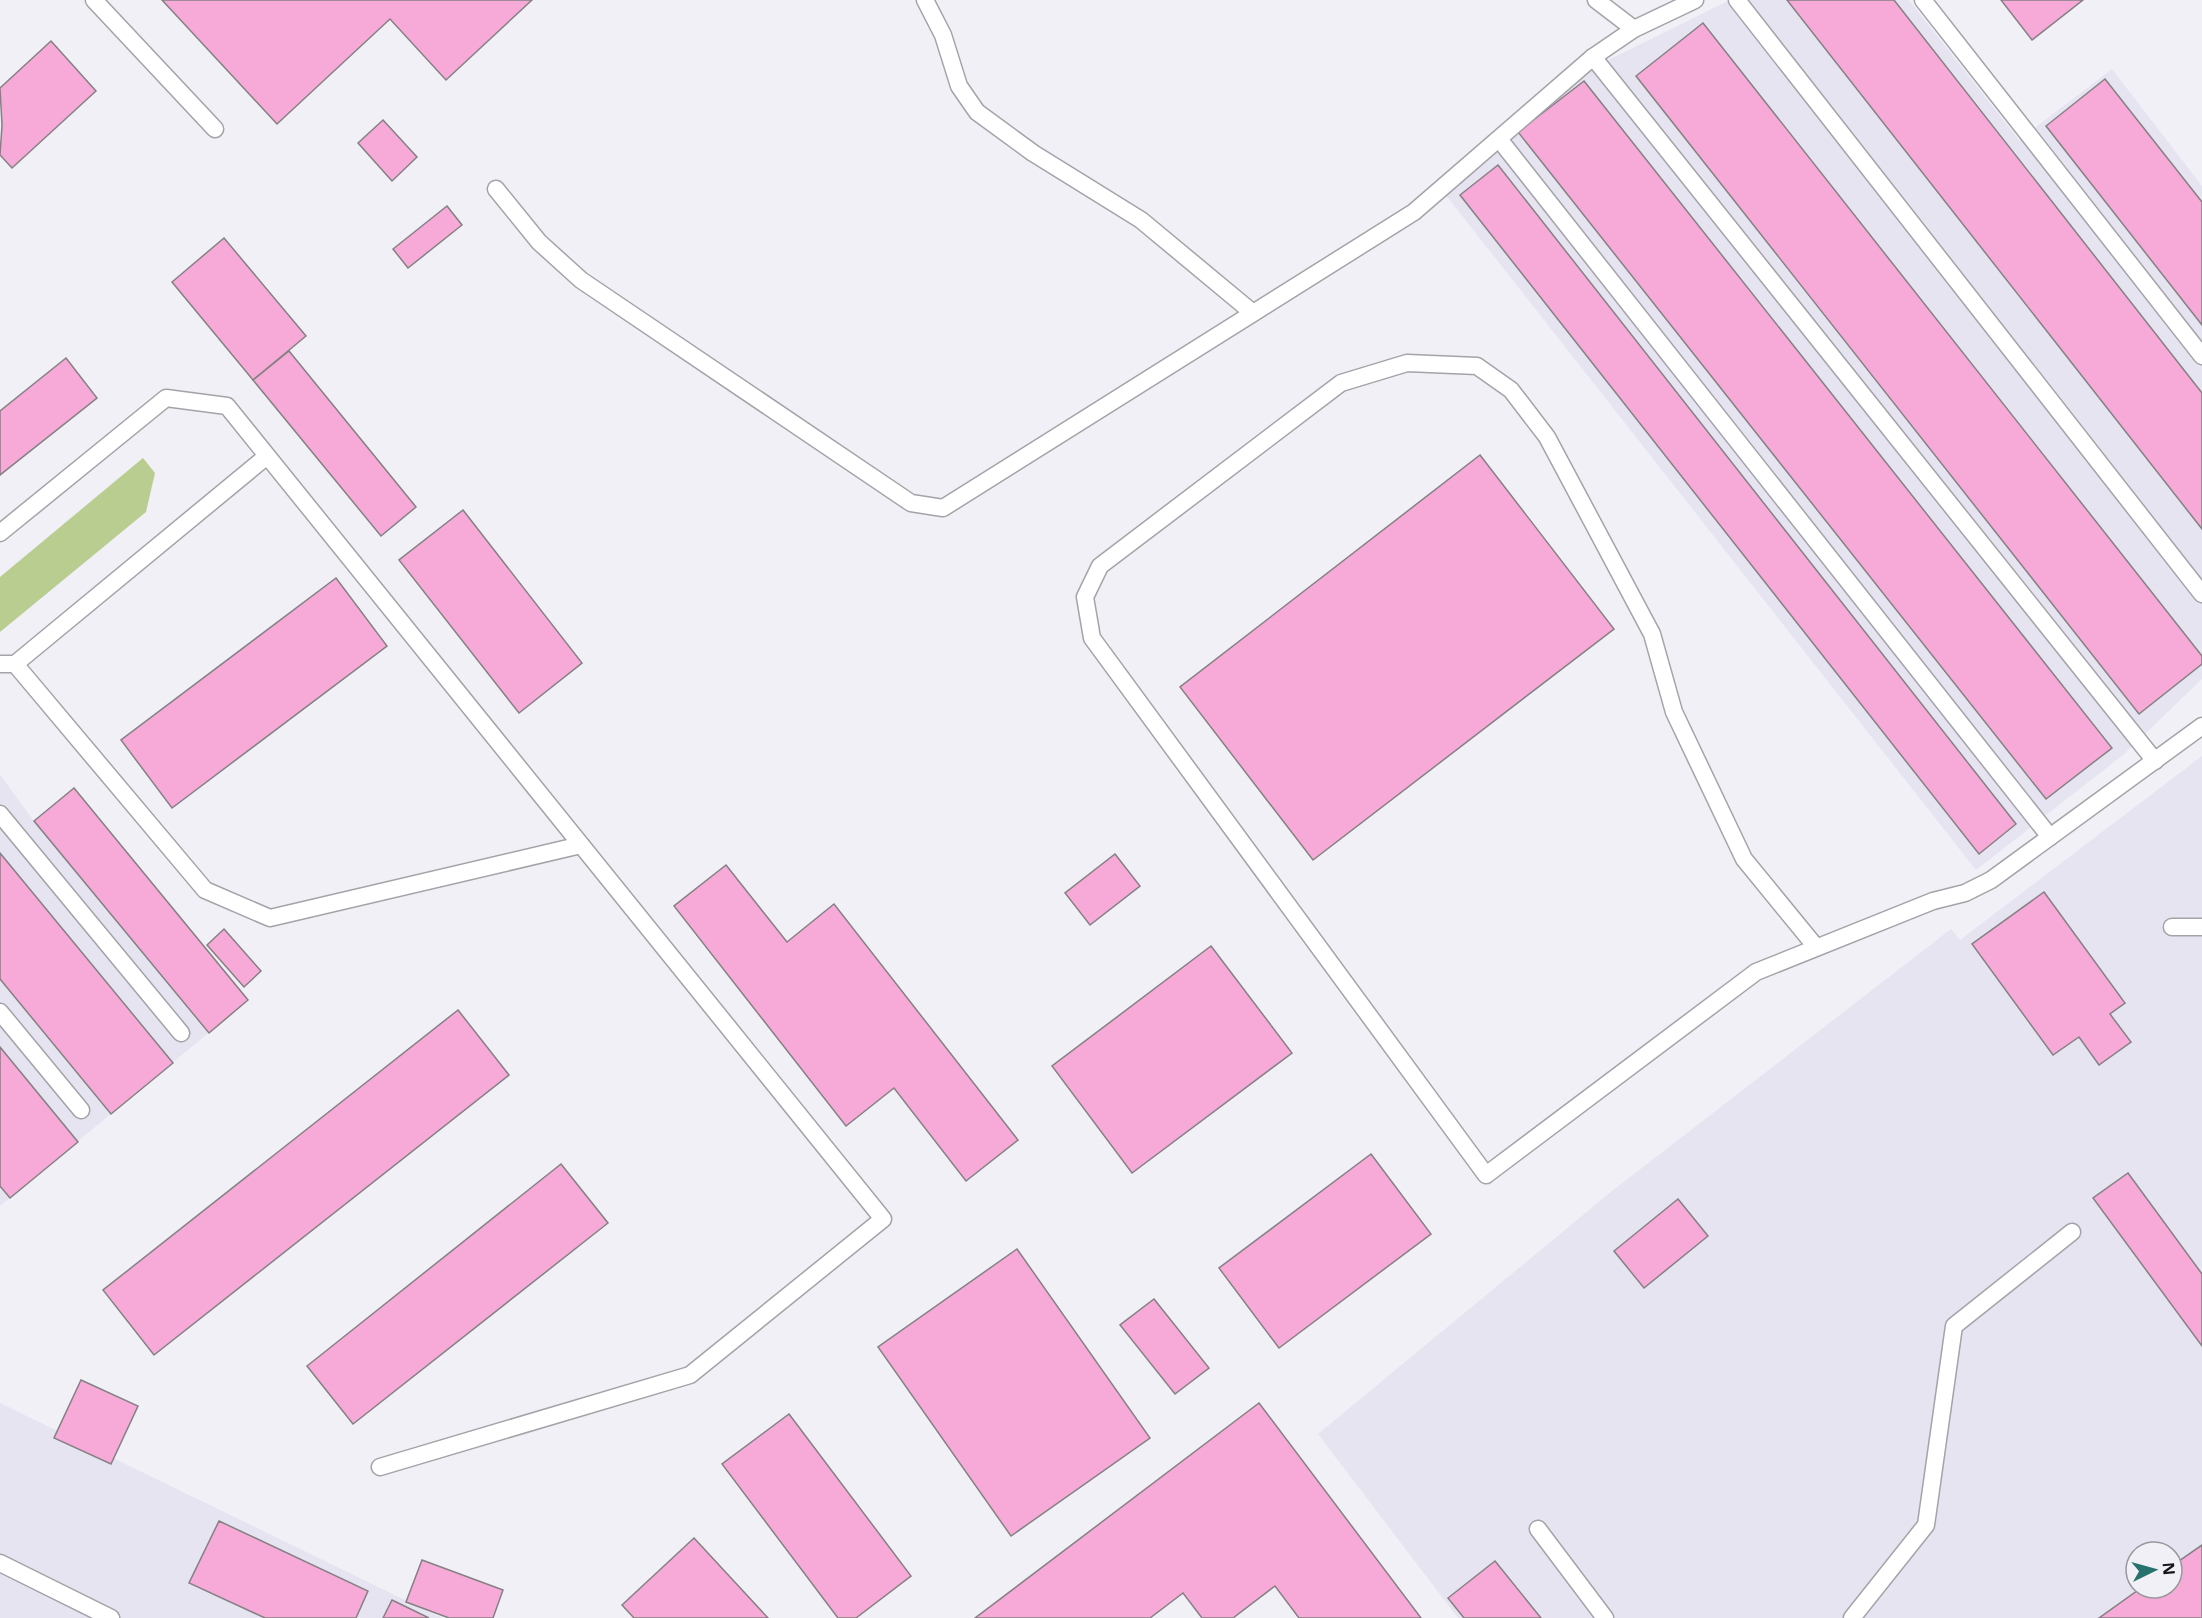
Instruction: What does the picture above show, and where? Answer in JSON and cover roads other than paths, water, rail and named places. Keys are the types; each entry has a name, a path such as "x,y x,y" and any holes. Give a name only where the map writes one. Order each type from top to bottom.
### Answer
{"lane":[{"path":"94,0 215,129"},
{"path":"925,0 943,35 959,86 977,112 1032,153 1141,220 1253,314"},
{"path":"1596,0 1634,29"},
{"path":"496,189 539,242 581,280 911,503 943,508 1414,212 1593,57 1634,29 1695,0"},
{"path":"1737,0 2202,594"},
{"path":"1923,0 2202,356"},
{"path":"1593,57 2155,761"},
{"path":"1499,139 2050,837"},
{"path":"1816,947 1744,859 1674,712 1652,634 1547,437 1511,390 1477,366 1407,363 1341,383 1100,566 1085,597 1092,638 1486,1175 1756,972 1933,901 1965,893 1991,880 2202,726"},
{"path":"0,533 166,398 227,406 883,1219 690,1375 380,1467"},
{"path":"267,456 8,664 205,890 270,918 581,845"},
{"path":"0,814 181,1033"},
{"path":"2172,927 2202,927"},
{"path":"0,1012 81,1110"},
{"path":"1852,1618 1926,1525 1953,1326 2072,1232"},
{"path":"1538,1529 1605,1618"},
{"path":"0,1563 111,1618"}]}
